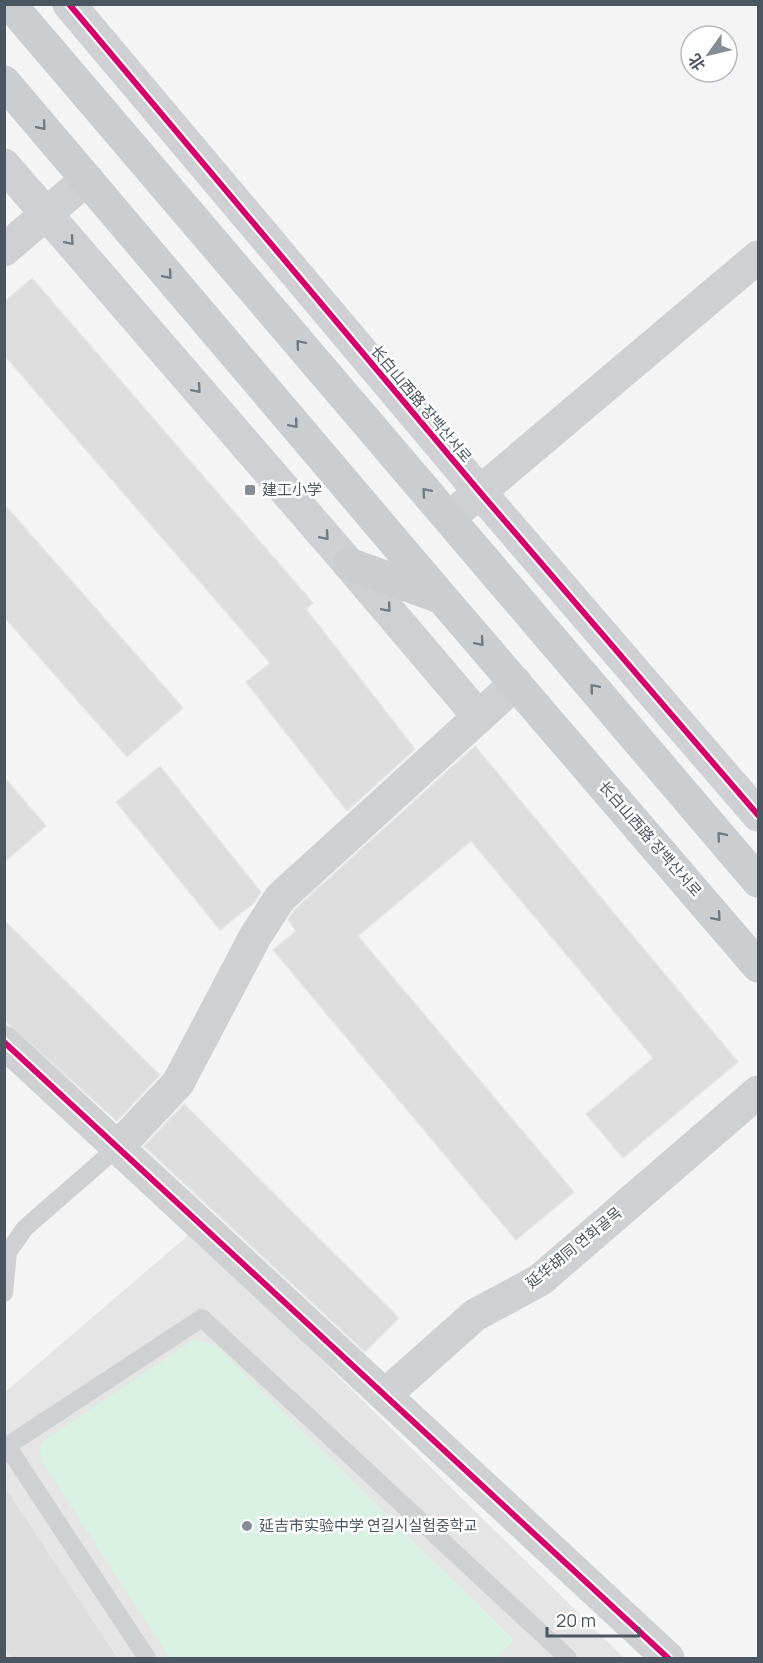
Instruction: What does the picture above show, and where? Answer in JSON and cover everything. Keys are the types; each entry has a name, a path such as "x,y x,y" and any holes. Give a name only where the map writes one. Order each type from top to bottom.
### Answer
{"main road":[{"path":"10,4 759,881"},
{"name":"长白山西路 장백산서로","path":"4,82 442,598 759,966"},
{"path":"349,564 442,598"}],"street":[{"name":"长白山西路 장백산서로","path":"69,4 479,491 759,815"},
{"path":"4,165 479,717"},
{"path":"4,250 87,178"},
{"path":"449,518 759,257"},
{"path":"118,1147 178,1083 256,935 280,898 516,683"},
{"path":"4,1042 668,1659"},
{"name":"延华胡同 연화골목","path":"385,1395 475,1315 540,1280 759,1092"}],"lane":[{"path":"4,1293 8,1252 25,1228 118,1147"},
{"path":"147,1659 6,1447 202,1318 568,1659"}],"shaded area":[{"name":"延吉市实验中学 연길시실험중학교","path":"192,1232 624,1658 5,1658 4,1393"}],"green space":[{"path":"195,1339 215,1345 514,1640 497,1658 170,1658 43,1463 40,1450 42,1442"}],"building":[{"path":"32,278 313,603 306,609 415,749 347,811 246,682 270,663 4,355 4,302"},
{"path":"4,504 183,708 127,757 4,617"},
{"path":"475,746 738,1062 623,1158 586,1114 653,1058 471,841 358,936 574,1192 516,1240 273,950 296,931 288,920 294,910"},
{"path":"160,766 261,892 255,902 220,930 116,802"},
{"path":"4,777 46,826 4,862"},
{"path":"4,920 160,1075 117,1121 4,1020"},
{"path":"184,1104 399,1318 365,1352 144,1146"},
{"path":"4,1485 119,1659 11,1659 4,1648"}],"cycle path":[{"path":"69,4 479,491 758,815"},
{"path":"4,1042 668,1658"}],"place":[{"name":"建工小学","path":"250,490"},
{"name":"延吉市实验中学 연길시실험중학교","path":"247,1526"}]}
